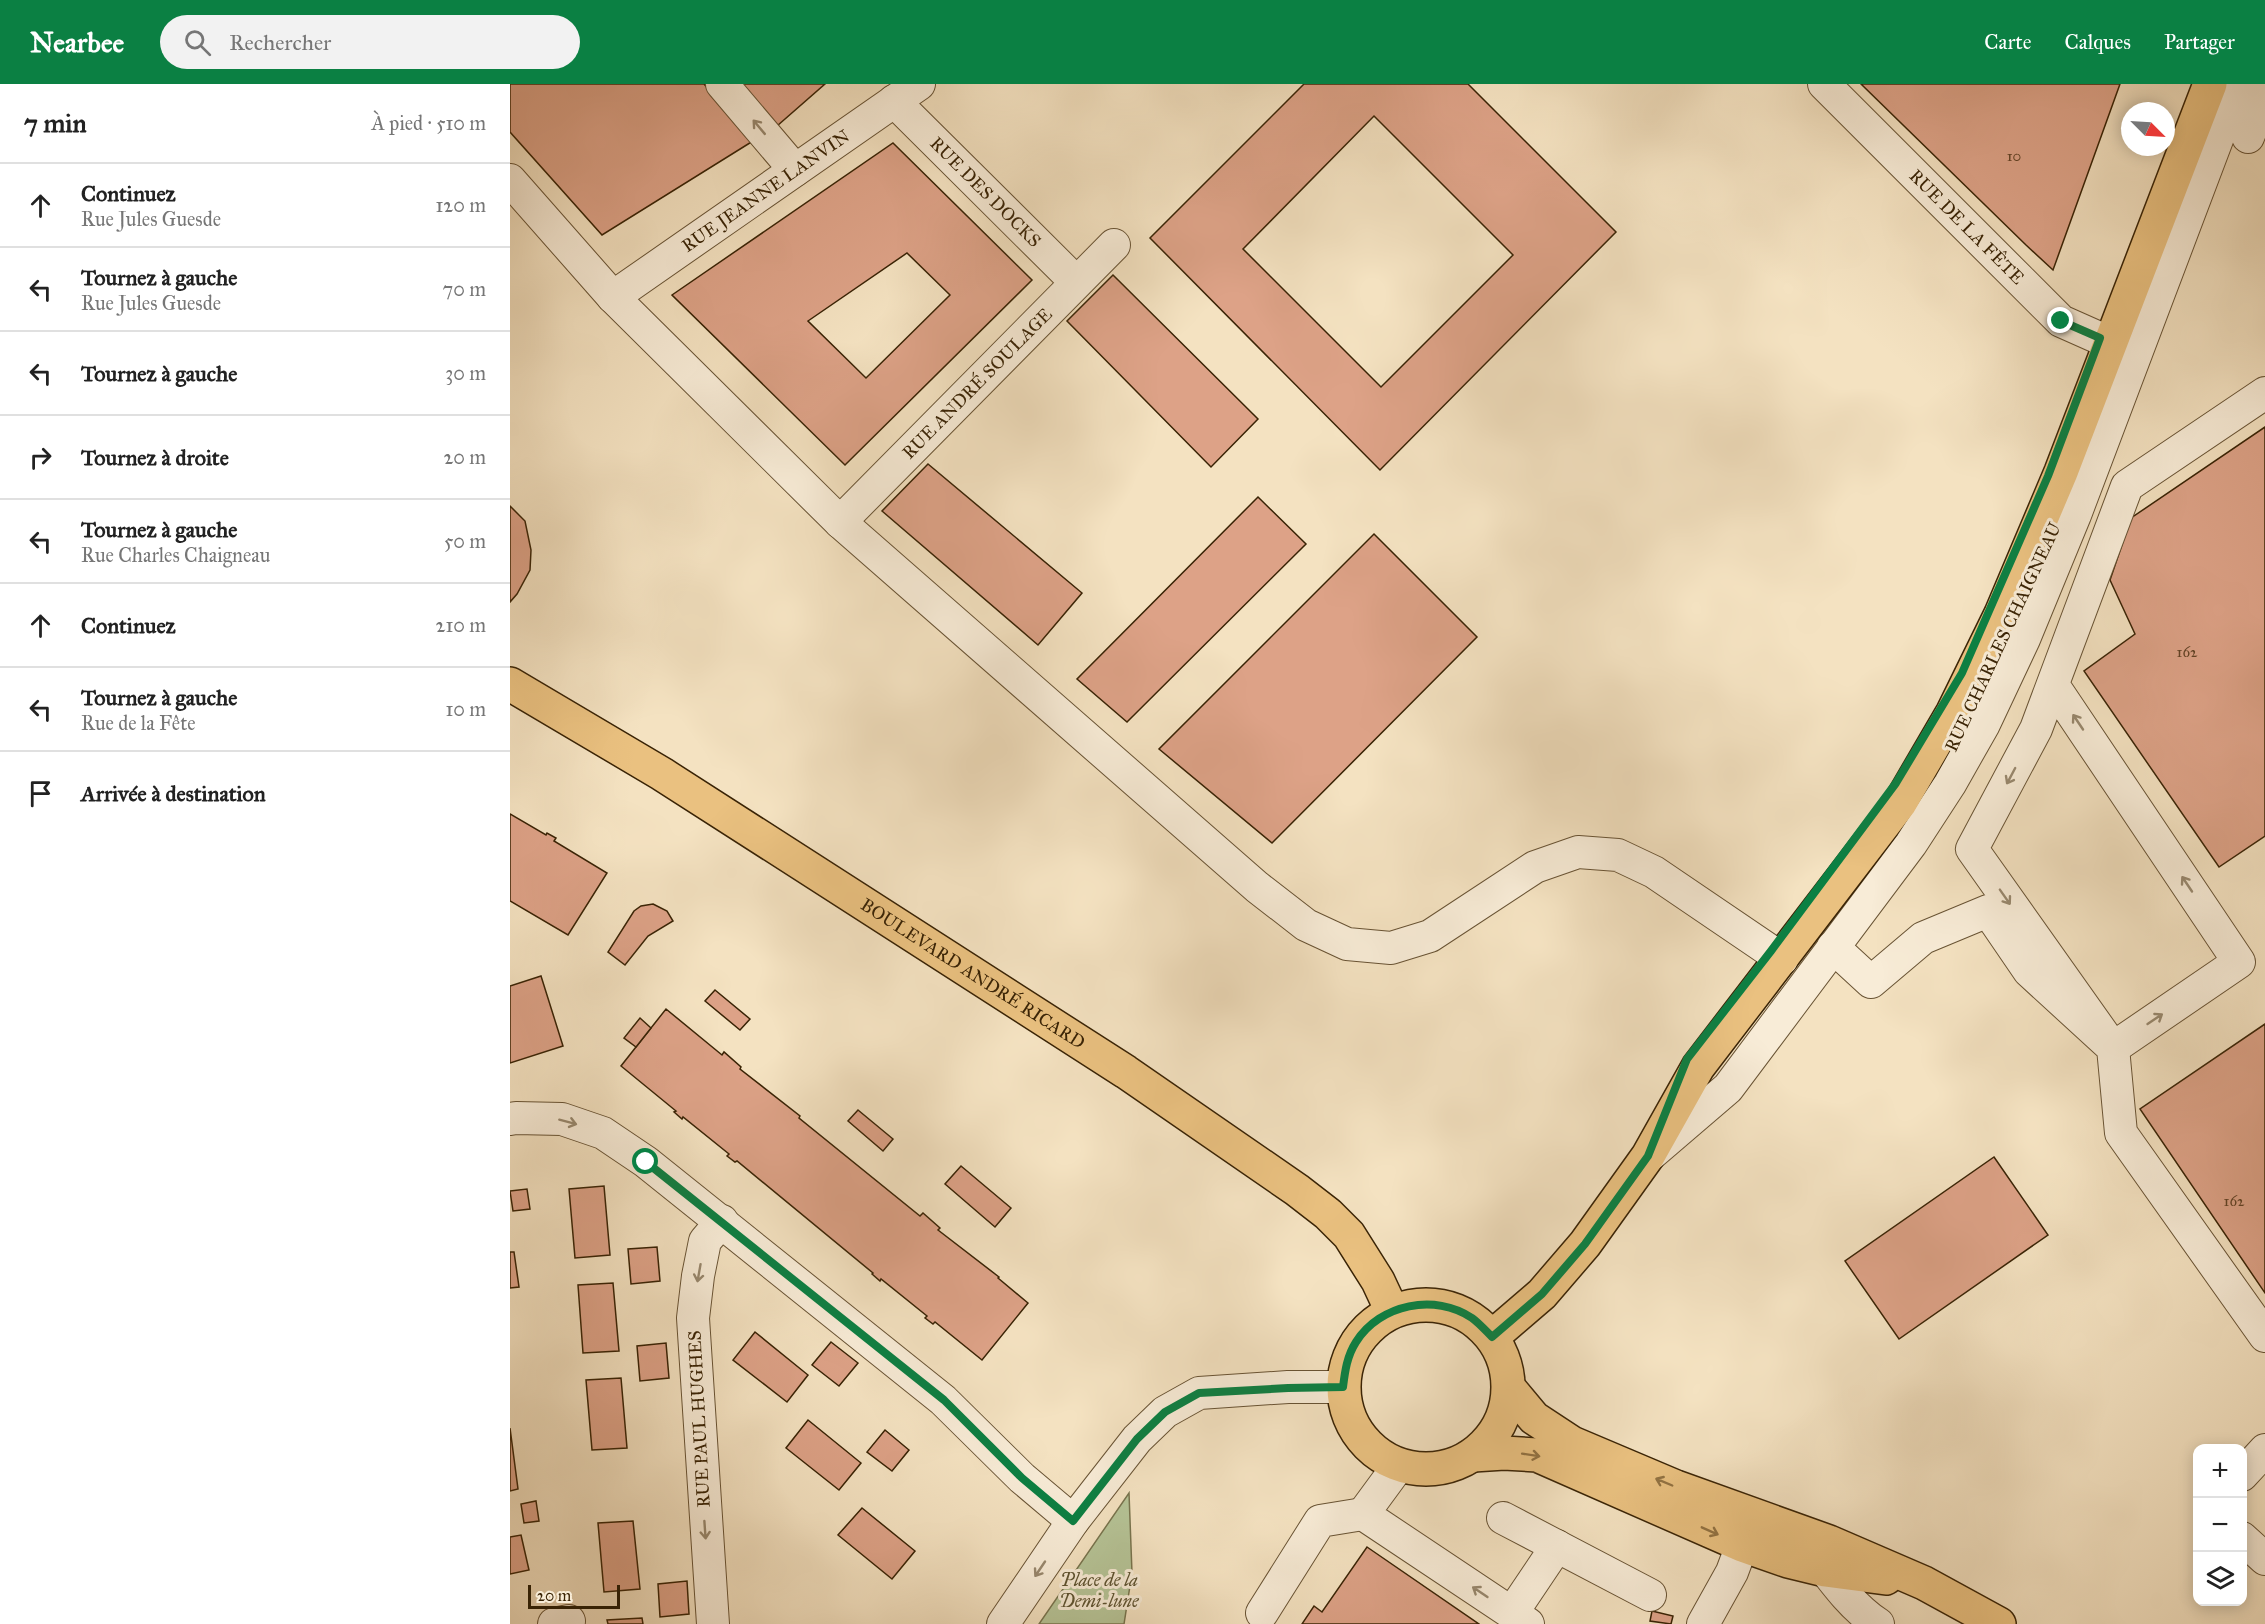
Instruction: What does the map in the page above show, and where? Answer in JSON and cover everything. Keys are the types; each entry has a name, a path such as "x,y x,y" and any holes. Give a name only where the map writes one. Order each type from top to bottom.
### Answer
{"main road":[{"name":"RUE CHARLES CHAIGNEAU","path":"1492,1337 1542,1294 1585,1244 1648,1156 1698,1067 1777,955 1900,803 1953,712 2006,603 2061,472 2210,84"},
{"name":"RUE CHARLES CHAIGNEAU","path":"1648,1156 1717,1080 1910,822 1971,713 2008,636 2062,512 2111,343 2224,84"},
{"name":"BOULEVARD ANDRÉ RICARD","path":"510,684 681,786 1126,1072 1297,1190 1328,1214 1349,1235 1378,1281 1392,1311"},
{"path":"1419,1304 1447,1306 1472,1318 1492,1337 1507,1370 1509,1388 1506,1408 1499,1426 1473,1455 1449,1467 1424,1470 1399,1465 1376,1453 1358,1435 1347,1412 1343,1387 1346,1363 1356,1342 1372,1324 1392,1311 1419,1304"},
{"path":"1509,1388 1534,1418 1572,1443 1676,1487 1829,1542 1924,1583 1999,1624"},
{"path":"1473,1455 1504,1452 1537,1455 1742,1545 1788,1561 1825,1570 1924,1583"}],"street":[{"path":"722,84 795,170"},
{"name":"RUE DE LA FÊTE","path":"1824,84 2061,321 2111,343"},
{"path":"2111,343 2195,84"},
{"path":"1648,1156 1728,1088 1904,854 1950,784 1984,724 2019,650 2075,515 2238,84"},
{"name":"RUE JEANNE LANVIN","path":"613,297 906,92"},
{"name":"RUE DES DOCKS","path":"906,92 1076,282"},
{"path":"2248,137 2265,95"},
{"path":"510,180 613,297 840,522 1257,887 1306,925 1347,944 1391,948 1430,936 1535,867 1578,852 1618,855 1654,872 1777,955"},
{"name":"RUE ANDRÉ SOULAGE","path":"840,522 1113,245"},
{"path":"2265,393 2127,486 2036,729 1972,849 2113,1048 2121,1133 2265,1336"},
{"path":"2053,685 2239,962 2113,1048"},
{"path":"1833,947 1871,982 1923,938 1988,911 2029,971 2113,1048"},
{"path":"510,1119 562,1119 603,1133 646,1162 944,1400 1022,1478 1073,1521"},
{"name":"RUE PAUL HUGHES","path":"713,1624 693,1318 705,1240 722,1221"},
{"path":"1003,1624 1073,1521 1137,1439 1165,1412 1199,1393 1343,1387"},
{"path":"2247,1470 2265,1450"},
{"path":"1363,1514 1399,1465"},
{"path":"1262,1613 1320,1521 1363,1514 1520,1619 1557,1546"},
{"path":"1503,1518 1650,1595"},
{"path":"1797,1532 1825,1570 1864,1615 1878,1624"},
{"path":"2247,1543 2265,1559"},
{"path":"1703,1624 1732,1572 1742,1545"}],"green space":[{"name":"Place de la Demi-lune","path":"1129,1493 1132,1573 1124,1624 1039,1624"}],"building":[{"path":"510,84 704,84 753,141 602,235 510,132"},
{"path":"740,84 825,84 777,126"},
{"path":"1304,84 1468,84 1616,232 1380,470 1150,238","holes":["1374,116 1513,255 1381,387 1243,249"]},
{"path":"1861,84 2120,84 2053,270 2026,245"},
{"path":"893,143 1032,280 845,465 672,295","holes":["907,253 950,295 866,378 808,321"]},
{"path":"1113,275 1258,419 1211,467 1067,321"},
{"path":"2265,427 2265,836 2219,867 2084,671 2135,634 2110,580 2131,518"},
{"path":"928,464 1082,593 1038,645 882,511"},
{"path":"1258,497 1306,544 1127,722 1077,679"},
{"path":"510,506 525,521 531,550 530,570 510,602"},
{"path":"1374,534 1477,637 1272,843 1159,749"},
{"path":"510,814 546,835 547,833 556,838 554,841 607,873 568,935 510,901"},
{"path":"653,904 667,911 673,921 648,936 625,965 608,952 634,911 641,906"},
{"path":"541,976 563,1046 510,1063 510,986"},
{"path":"715,990 750,1019 740,1030 705,1001"},
{"path":"666,1009 722,1055 724,1052 741,1067 740,1069 920,1216 923,1213 940,1228 938,1230 999,1277 1028,1303 982,1360 935,1322 933,1324 925,1318 927,1316 881,1279 880,1281 737,1161 727,1156 729,1154 683,1117 682,1119 674,1112 676,1111 621,1066"},
{"path":"640,1018 651,1028 636,1047 624,1038"},
{"path":"2265,1024 2265,1293 2140,1109"},
{"path":"858,1110 893,1139 883,1151 848,1121"},
{"path":"1994,1157 2048,1235 1899,1339 1845,1261"},
{"path":"961,1166 1011,1208 995,1227 945,1184"},
{"path":"604,1186 610,1255 575,1258 569,1189"},
{"path":"527,1189 530,1209 513,1211 510,1191"},
{"path":"657,1247 660,1281 631,1284 628,1249"},
{"path":"510,1252 514,1252 519,1287 510,1288"},
{"path":"613,1283 619,1351 583,1353 578,1285"},
{"path":"755,1332 808,1375 787,1402 733,1360"},
{"path":"831,1342 858,1363 839,1386 812,1365"},
{"path":"666,1343 669,1378 640,1381 637,1346"},
{"path":"621,1378 627,1448 592,1450 586,1380"},
{"path":"808,1420 861,1463 839,1490 786,1448"},
{"path":"510,1428 518,1489 510,1491"},
{"path":"885,1430 909,1450 892,1471 867,1452"},
{"path":"536,1501 539,1521 524,1523 521,1504"},
{"path":"862,1508 915,1551 892,1579 838,1535"},
{"path":"633,1521 640,1589 604,1592 598,1523"},
{"path":"521,1535 529,1570 510,1574 510,1537"},
{"path":"1367,1547 1479,1624 1302,1624 1314,1606 1322,1612"},
{"path":"687,1581 689,1614 660,1617 658,1584"},
{"path":"1652,1611 1673,1616 1671,1624 1650,1621"},
{"path":"642,1618 643,1624 608,1624 607,1620"}],"route":[{"path":"646,1162 944,1400 1022,1478 1073,1521 1137,1439 1165,1412 1199,1393 1343,1387 1346,1363 1356,1342 1372,1324 1392,1311 1419,1304 1447,1306 1472,1318 1492,1337 1542,1294 1562,1272 1585,1244 1648,1156 1687,1059 1896,783 1962,673 2048,476 2100,338 2061,321"}]}
